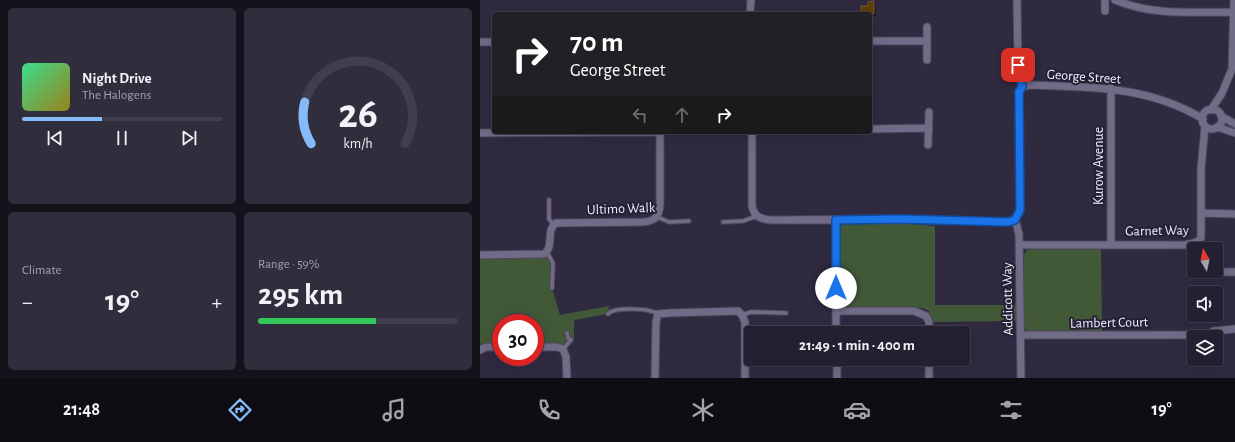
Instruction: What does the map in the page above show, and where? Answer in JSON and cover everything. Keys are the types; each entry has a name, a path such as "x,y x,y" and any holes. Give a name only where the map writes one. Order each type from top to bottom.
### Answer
{"street":[{"path":"750,0 750,12"},
{"path":"752,134 752,206 754,213 764,219 900,219 1008,222 1015,220 1020,210 1019,92 1022,87 1018,65 1017,0"},
{"path":"1105,0 1105,10"},
{"path":"1115,0 1140,9 1166,12 1234,12"},
{"path":"1234,0 1232,69 1222,93 1206,117 1208,128 1216,128 1235,133"},
{"path":"927,27 927,60"},
{"path":"872,41 927,41"},
{"path":"480,42 492,42"},
{"name":"George Street","path":"1022,87 1111,88 1144,95 1206,117"},
{"name":"Kurow Avenue","path":"1111,88 1111,244"},
{"path":"1216,128 1221,124 1220,114 1222,93"},
{"path":"1206,117 1217,111 1235,124"},
{"path":"928,145 929,112"},
{"name":"Garnet Way","path":"1019,245 1185,245 1197,242 1201,238 1201,169 1206,117"},
{"path":"872,128 929,128"},
{"name":"Garnet Way","path":"1204,145 1216,128"},
{"path":"480,133 492,133"},
{"path":"657,217 660,211 660,134"},
{"path":"1201,213 1235,214"},
{"name":"Ultimo Walk","path":"554,225 556,223 563,222 648,221 657,217"},
{"path":"836,220 836,326"},
{"name":"Addicott Way","path":"1015,220 1019,234 1021,378"},
{"path":"480,255 544,254 550,247 550,230 554,225"},
{"path":"1223,272 1235,272"},
{"path":"655,378 656,322 658,314 738,311 742,315 745,322 745,378"},
{"path":"836,311 914,311 926,316 928,326"},
{"path":"1223,330 1235,329"},
{"name":"Lambert Court","path":"1021,335 1187,335"},
{"path":"544,346 563,349 566,357 567,378"},
{"path":"480,350 486,347 492,347"},
{"path":"836,366 837,378"},
{"path":"929,366 929,378"}],"lane":[{"path":"549,200 549,219 554,225"},
{"path":"723,222 743,221 757,216"},
{"name":"Ultimo Walk","path":"657,217 669,222 689,221"},
{"path":"547,252 553,263 552,288"},
{"path":"608,314 613,310 647,310 658,314"},
{"path":"742,315 751,312 786,312"},
{"path":"563,349 571,340 568,338 567,333"}],"green space":[{"path":"847,223 899,223 935,226 935,305 1016,305 1017,321 930,322 929,311 923,308 847,308 843,306 840,301 838,231 842,225"},
{"path":"1101,249 1102,331 1030,333 1024,328 1024,255 1027,250"},
{"path":"547,252 553,263 552,288 560,315 609,306 608,314 574,320 574,339 562,345 544,345 544,314 492,314 492,349 480,352 480,255"}],"building":[{"path":"874,1 874,14 872,14 872,12 861,12 861,6 868,6 868,2"}],"route":[{"path":"836,288 836,220 900,219 975,222 1008,222 1015,220 1020,210 1019,92 1022,87 1018,65"}]}
